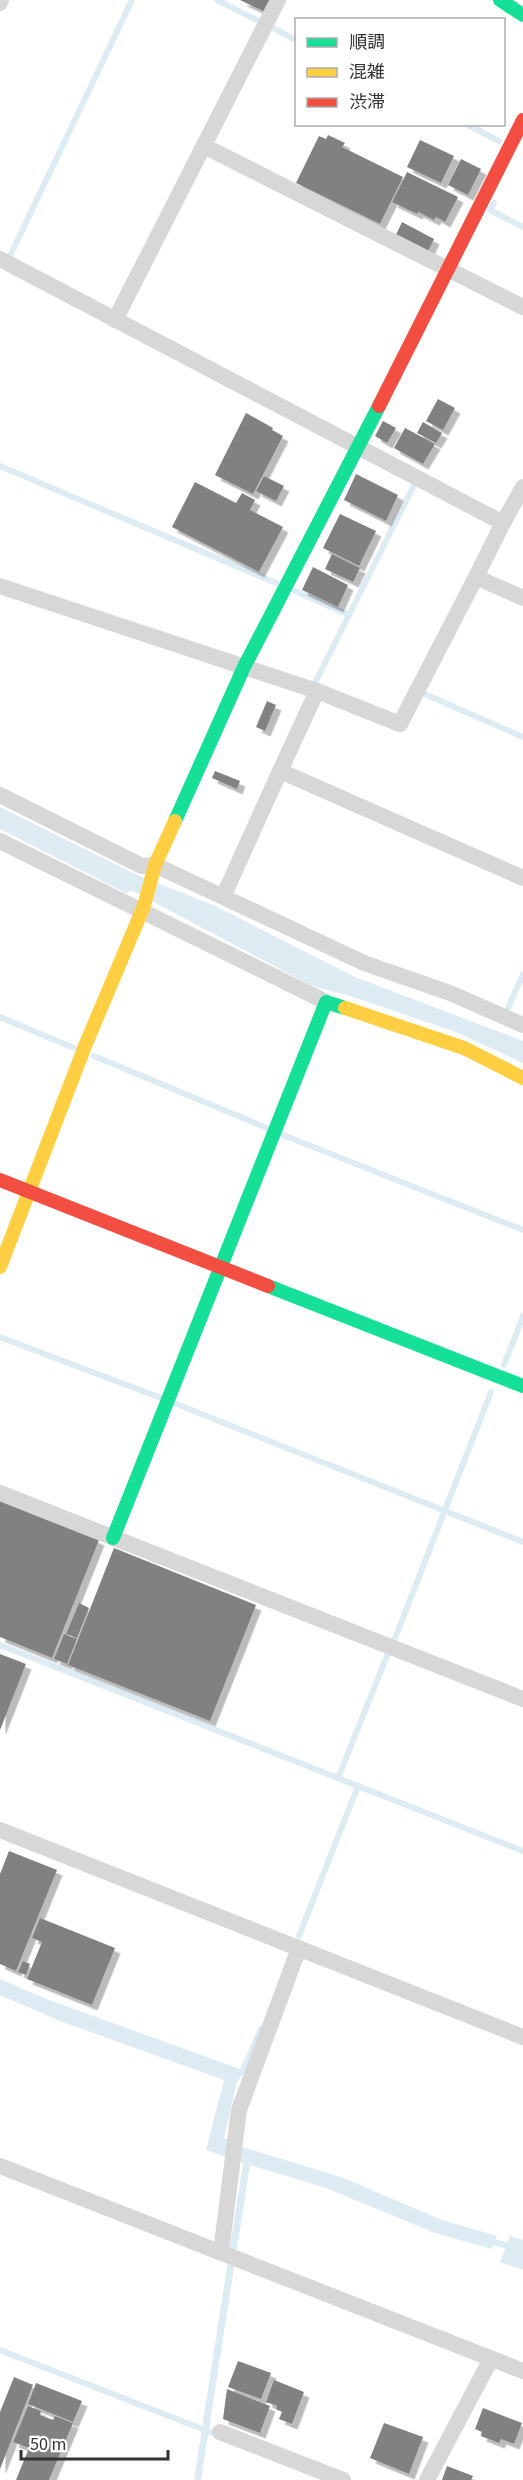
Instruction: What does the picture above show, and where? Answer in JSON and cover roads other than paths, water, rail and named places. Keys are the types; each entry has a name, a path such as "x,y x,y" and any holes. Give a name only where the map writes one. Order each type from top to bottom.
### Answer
{"street":[{"path":"115,320 278,0"},
{"path":"500,0 523,15"},
{"path":"0,1267 85,1046 143,909 153,870 244,667 448,270 518,143 523,120"},
{"path":"204,146 523,307"},
{"path":"0,259 503,523"},
{"path":"0,586 317,691 400,724 523,487"},
{"path":"476,577 523,598"},
{"path":"223,897 317,691"},
{"path":"280,771 523,878"},
{"path":"0,795 142,866 223,897 364,963 450,993 523,1025"},
{"path":"0,841 143,909 326,1002 464,1048 523,1078"},
{"path":"113,1538 326,1002"},
{"path":"0,1180 523,1386"},
{"path":"0,1493 523,1699"},
{"path":"0,1830 523,2037"},
{"path":"223,2253 239,2110 299,1948"},
{"path":"0,2166 223,2253 245,2264 523,2371"},
{"path":"427,2480 491,2359"},
{"path":"220,2432 343,2480"}],"waterway":[{"path":"10,256 132,0"},
{"path":"217,0 259,21"},
{"path":"271,27 295,39"},
{"path":"470,126 499,141"},
{"path":"494,203 490,210 523,227"},
{"path":"0,466 276,583"},
{"path":"315,683 415,483"},
{"path":"295,591 349,615"},
{"path":"422,693 523,737"},
{"path":"508,1008 523,974"},
{"path":"0,1017 74,1048"},
{"path":"94,1056 269,1129"},
{"path":"283,1135 523,1230"},
{"path":"504,1365 523,1316"},
{"path":"0,1337 161,1398"},
{"path":"394,1641 491,1392"},
{"path":"174,1403 523,1542"},
{"path":"0,1645 523,1851"},
{"path":"338,1778 389,1651"},
{"path":"299,1936 358,1786"},
{"path":"234,2081 244,2068 261,2029"},
{"path":"486,2240 509,2246"},
{"path":"0,2350 220,2436"}]}
